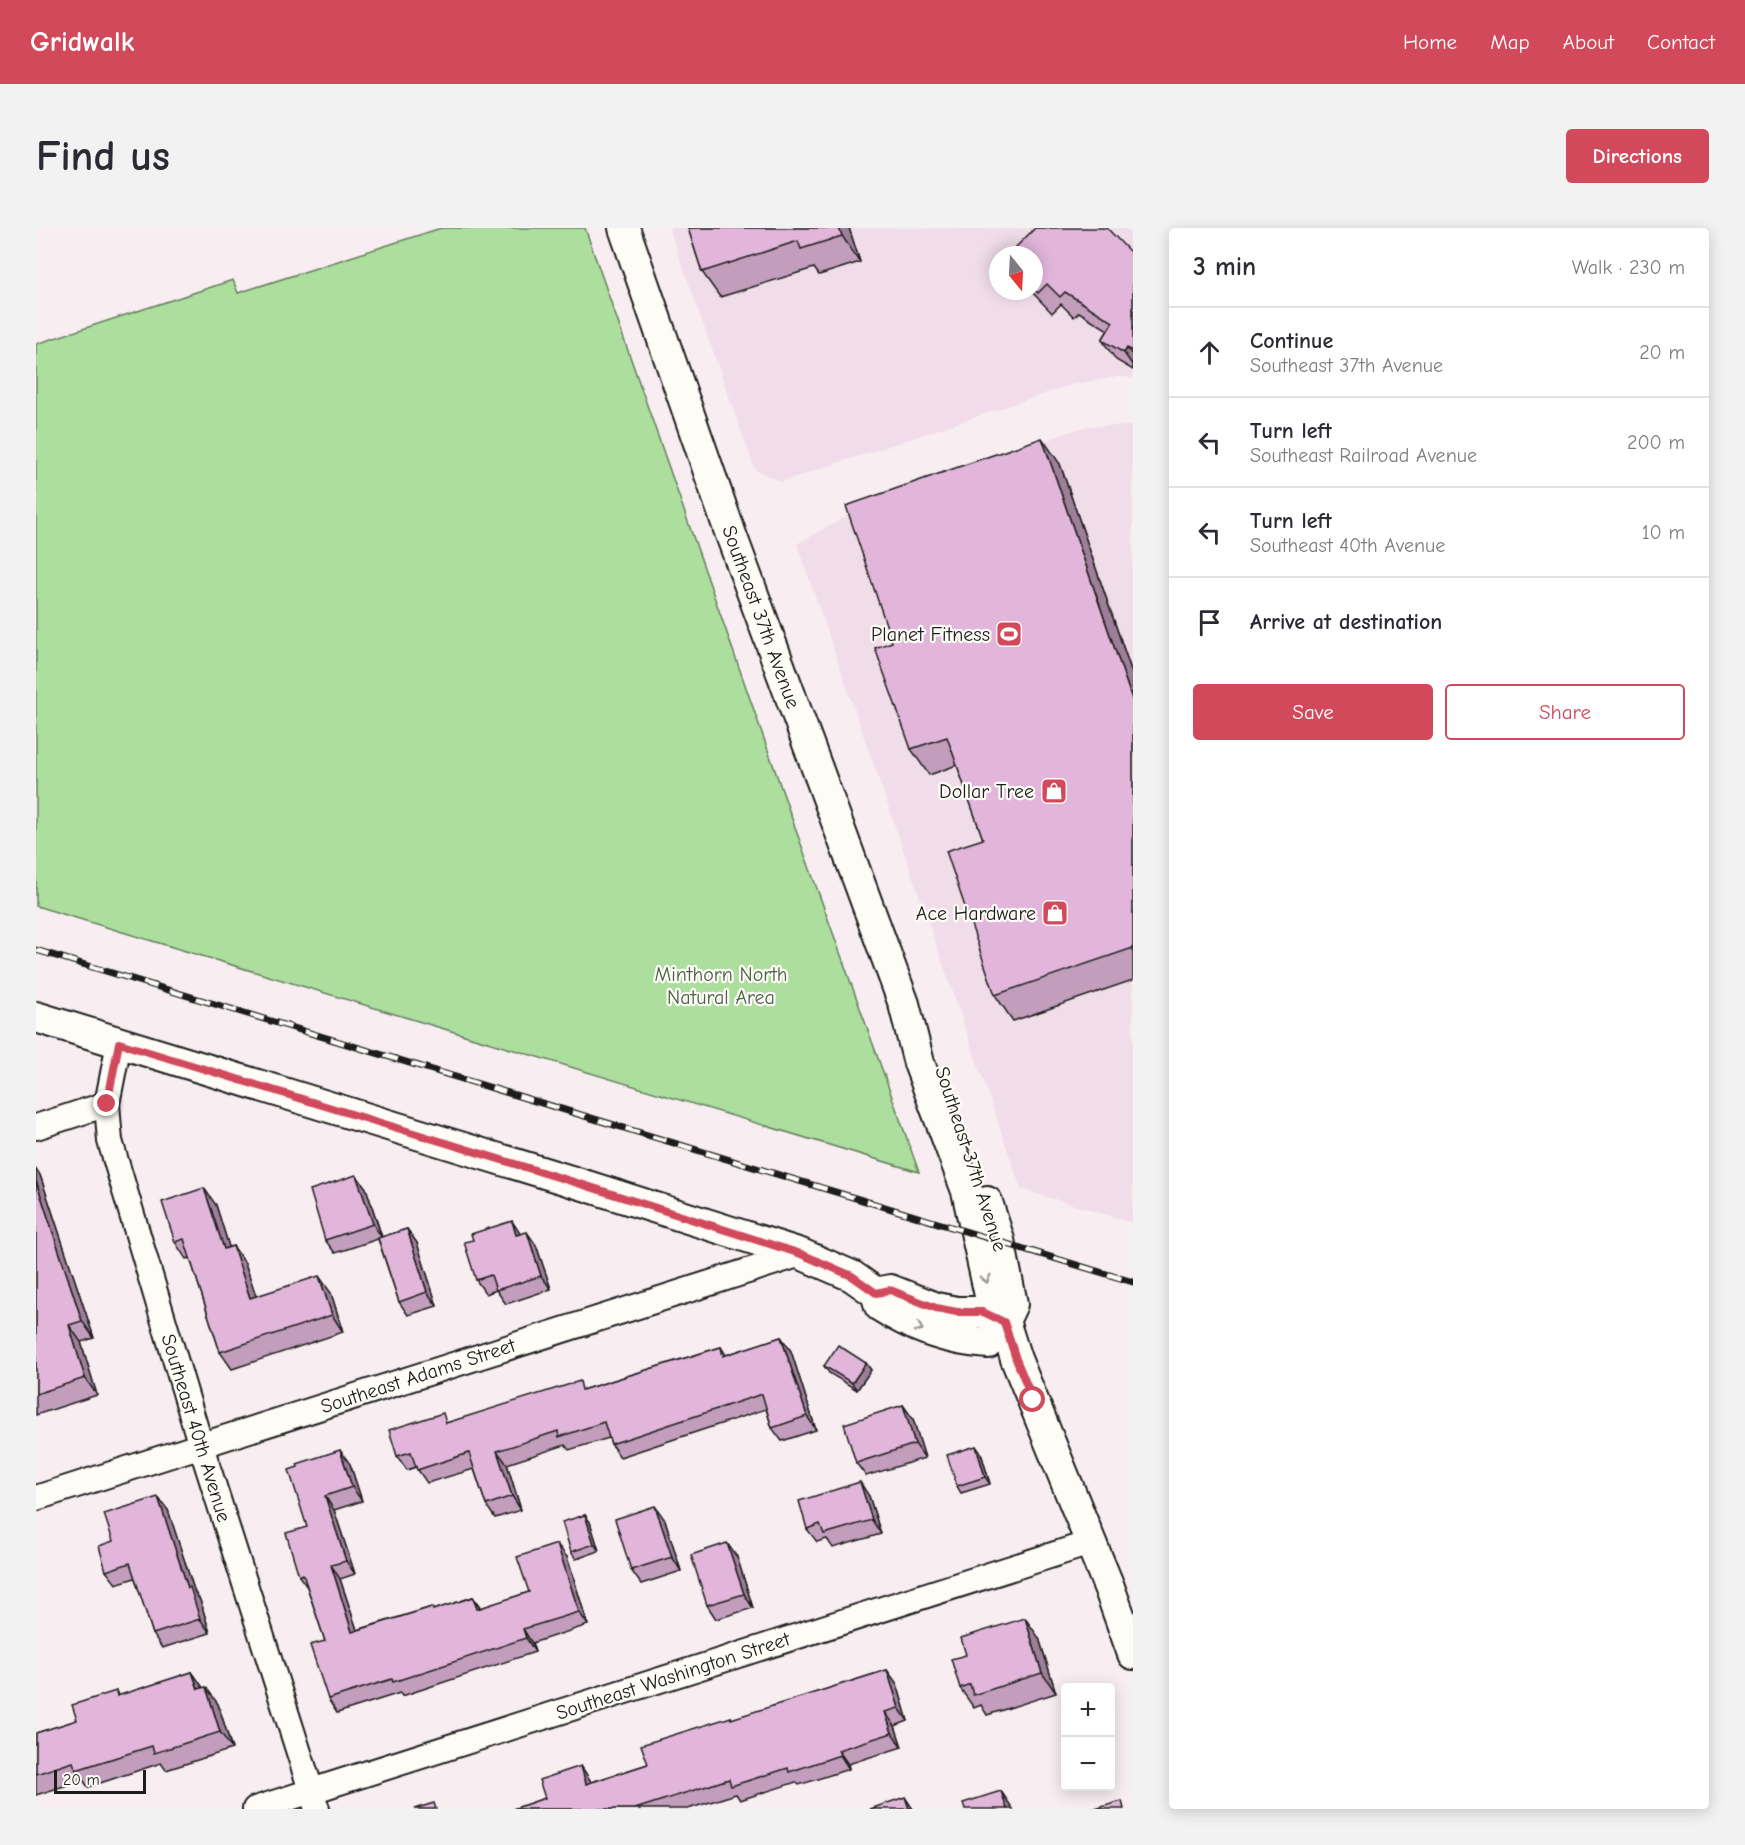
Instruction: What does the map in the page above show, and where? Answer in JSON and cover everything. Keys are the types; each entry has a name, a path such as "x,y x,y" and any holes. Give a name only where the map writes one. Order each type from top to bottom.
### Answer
{"street":[{"name":"Southeast 37th Avenue","path":"624,228 730,532 904,1004 936,1054 999,1240 1012,1304 1004,1322 1016,1359 1109,1587 1133,1654"},
{"path":"36,1017 801,1254 852,1276 876,1293 880,1306 905,1322 947,1338 988,1343 1004,1322"},
{"name":"Southeast 40th Avenue","path":"119,1043 107,1104 110,1141 201,1446 314,1800"},
{"path":"36,1127 107,1104"},
{"name":"Southeast Adams Street","path":"36,1498 801,1254"},
{"name":"Southeast Washington Street","path":"255,1809 314,1800 1090,1543"}],"shaded area":[{"path":"669,228 1133,228 1133,378 1118,377 1074,384 781,482 755,470"},
{"path":"1087,426 1133,426 1133,1223 1021,1189 797,544 877,499"}],"green space":[{"name":"Minthorn North Natural Area","path":"441,228 585,228 797,833 919,1172 36,906 36,344 233,280 238,293"}],"building":[{"path":"688,228 839,228 842,236 801,249 798,241 702,272"},
{"path":"1035,228 1107,228 1133,253 1133,351 1127,348 1124,353 1102,340 1113,322 1065,292 1060,297 1047,284 1043,288 1043,246 1017,246"},
{"path":"1042,438 1133,702 1133,948 995,995 946,851 983,839 947,737 911,749 875,648 892,642 846,506"},
{"path":"356,1175 373,1224 325,1240 310,1190"},
{"path":"36,1181 82,1321 69,1325 85,1378 36,1394"},
{"path":"204,1188 224,1249 233,1246 250,1298 319,1276 332,1315 220,1352 184,1239 175,1242 162,1202"},
{"path":"512,1221 516,1235 527,1232 541,1276 496,1290 491,1275 476,1280 464,1242 473,1240 471,1234"},
{"path":"407,1229 427,1292 399,1302 378,1238"},
{"path":"781,1337 807,1416 772,1428 762,1394 611,1444 604,1422 559,1437 558,1431 497,1451 512,1496 486,1505 469,1453 417,1470 411,1452 397,1456 389,1430 443,1413 446,1423 580,1381 582,1390 721,1347 723,1356"},
{"path":"838,1345 866,1363 852,1383 824,1366"},
{"path":"903,1405 915,1444 856,1463 844,1424"},
{"path":"976,1446 985,1477 957,1486 947,1455"},
{"path":"340,1450 352,1487 325,1496 346,1561 331,1565 352,1632 473,1597 477,1609 529,1592 517,1557 557,1544 579,1612 523,1629 526,1638 393,1682 392,1679 328,1699 310,1645 325,1641 303,1574 299,1576 286,1533 307,1527 289,1470 298,1467 297,1464"},
{"path":"860,1482 872,1520 824,1534 820,1524 807,1529 799,1501"},
{"path":"158,1497 200,1619 153,1634 130,1563 106,1571 99,1546 113,1541 104,1514"},
{"path":"655,1506 672,1557 631,1570 615,1519"},
{"path":"585,1515 594,1544 571,1552 562,1522"},
{"path":"727,1543 744,1594 707,1605 691,1555"},
{"path":"1025,1618 1042,1673 973,1695 970,1684 960,1688 951,1659 966,1655 961,1638"},
{"path":"887,1670 899,1708 885,1712 892,1733 838,1750 840,1755 789,1772 788,1768 731,1786 729,1779 635,1809 513,1809 545,1798 539,1780 581,1766 586,1784 648,1764 641,1745"},
{"path":"192,1672 198,1689 206,1687 220,1732 154,1753 152,1746 76,1770 73,1762 36,1774 36,1733 77,1720 72,1705 116,1691 117,1696"},
{"path":"1001,1791 1007,1809 965,1809 963,1803"},
{"path":"905,1797 909,1809 870,1809"},
{"path":"1122,1801 1124,1809 1095,1809"},
{"path":"434,1803 436,1809 414,1809"}],"railway":[{"path":"36,950 1133,1282"}],"place":[{"name":"Planet Fitness","path":"1009,634"},
{"name":"Dollar Tree","path":"1054,791"},
{"name":"Ace Hardware","path":"1055,913"}],"route":[{"path":"107,1104 119,1043 680,1215 801,1254 852,1276 876,1293 890,1290 936,1308 957,1312 983,1312 1004,1322 1033,1400"}]}
